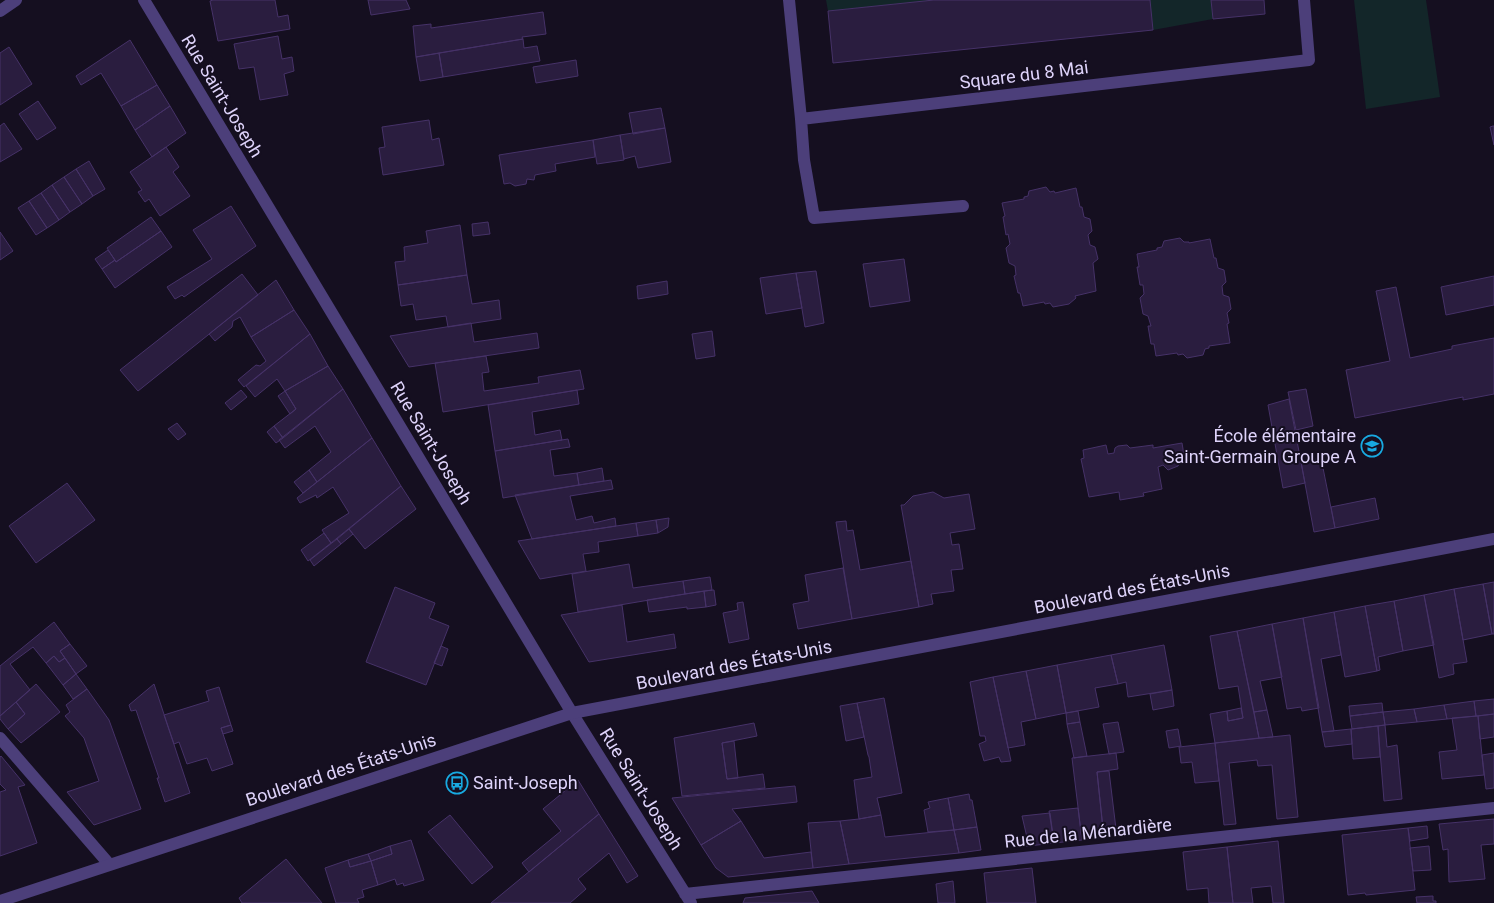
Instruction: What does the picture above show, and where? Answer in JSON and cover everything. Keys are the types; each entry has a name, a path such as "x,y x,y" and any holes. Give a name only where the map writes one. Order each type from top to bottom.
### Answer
{"street":[{"path":"0,11 16,0"},
{"name":"Rue Saint-Joseph","path":"144,0 572,713 688,898"},
{"path":"789,0 804,160 814,218 962,206"},
{"name":"Square du 8 Mai","path":"801,119 1309,60 1304,0"},
{"name":"Boulevard des États-Unis","path":"0,901 572,713 1494,539"},
{"path":"0,738 109,864"},
{"name":"Rue de la Ménardière","path":"688,898 1494,808"}],"green space":[{"path":"826,0 934,0 828,11"},
{"path":"1150,0 1211,0 1213,19 1153,30"},
{"path":"1354,0 1426,0 1440,97 1366,109"}],"building":[{"path":"275,0 278,17 288,15 290,29 218,41 210,1"},
{"path":"368,0 406,0 410,9 371,15"},
{"path":"934,0 1150,0 1153,30 833,63 828,11"},
{"path":"1211,0 1264,0 1265,14 1213,19"},
{"path":"543,12 546,34 416,57 413,26 431,24 431,28"},
{"path":"278,36 282,59 292,57 294,71 284,74 288,95 260,100 254,67 239,69 234,44"},
{"path":"523,39 524,48 537,46 540,61 443,77 439,53"},
{"path":"130,40 157,85 121,106 101,73 81,85 76,76"},
{"path":"9,47 32,84 0,105 0,53"},
{"path":"439,53 443,77 420,81 416,57"},
{"path":"576,60 578,76 536,83 533,67"},
{"path":"157,85 170,106 135,130 121,106"},
{"path":"38,101 56,128 37,140 19,114"},
{"path":"170,106 186,133 152,157 135,130"},
{"path":"661,108 665,128 633,134 629,113"},
{"path":"429,120 432,140 439,138 444,165 383,175 379,148 385,147 382,127"},
{"path":"4,123 22,149 0,162 0,126"},
{"path":"1494,126 1494,145 1490,127"},
{"path":"665,128 671,162 638,168 635,156 624,159 620,135"},
{"path":"620,135 624,160 597,164 593,140"},
{"path":"593,140 595,157 555,164 556,171 535,175 534,180 527,179 526,184 515,186 510,183 504,184 499,155"},
{"path":"166,147 179,167 173,172 190,196 160,216 149,199 145,202 138,192 142,190 130,172"},
{"path":"89,161 105,189 93,196 76,169"},
{"path":"76,169 93,196 82,204 64,177"},
{"path":"64,177 82,204 70,212 52,185"},
{"path":"52,185 70,212 59,220 41,193"},
{"path":"1046,187 1050,192 1054,191 1055,193 1076,188 1084,217 1090,219 1092,231 1088,235 1090,245 1095,247 1098,259 1093,263 1096,291 1075,296 1076,298 1069,304 1053,307 1050,303 1045,304 1044,302 1023,306 1014,276 1016,275 1015,266 1009,263 1006,248 1010,244 1008,234 1006,235 1002,203 1024,199 1024,197 1028,196 1029,191"},
{"path":"41,193 59,220 47,228 29,201"},
{"path":"29,201 47,228 36,235 18,208"},
{"path":"231,206 256,246 184,297 182,295 175,299 167,287 212,259 193,230"},
{"path":"151,217 161,231 116,262 107,248"},
{"path":"488,222 490,234 473,236 472,224"},
{"path":"460,225 467,275 398,285 395,262 405,261 404,247 428,243 426,231"},
{"path":"161,231 172,247 115,288 102,269 115,260 116,262"},
{"path":"0,232 13,251 0,260"},
{"path":"1180,238 1184,242 1189,243 1210,239 1218,268 1224,270 1226,282 1222,286 1223,295 1229,297 1231,309 1227,313 1230,343 1209,346 1209,348 1205,349 1203,355 1187,358 1183,354 1178,355 1177,353 1156,356 1154,344 1151,344 1148,326 1151,326 1148,316 1143,314 1140,298 1144,294 1143,285 1140,285 1137,254 1157,250 1157,248 1162,247 1164,241"},
{"path":"108,250 115,260 102,269 95,259"},
{"path":"904,259 910,301 870,307 863,264"},
{"path":"816,271 824,323 805,327 796,273"},
{"path":"796,273 802,308 766,314 760,278"},
{"path":"242,274 258,295 138,391 120,370"},
{"path":"467,275 472,304 499,300 501,319 448,327 446,316 416,320 413,304 401,306 398,285"},
{"path":"1494,276 1494,305 1446,315 1441,287"},
{"path":"276,280 294,310 251,337 240,317 233,321 232,327 215,341 209,334"},
{"path":"667,281 668,294 638,299 637,286"},
{"path":"1396,287 1410,358 1452,349 1452,346 1494,338 1494,394 1463,400 1463,397 1355,418 1346,370 1390,361 1376,291"},
{"path":"294,310 310,334 244,387 238,380 256,365 260,366 266,361 251,337"},
{"path":"471,323 474,342 537,333 539,348 409,367 390,336"},
{"path":"712,331 715,356 696,359 692,334"},
{"path":"310,334 328,366 285,391 277,379 255,397 246,386"},
{"path":"486,356 489,372 482,373 484,391 539,383 538,377 580,370 584,389 443,412 435,363"},
{"path":"328,366 343,389 283,438 274,426 296,409 285,391"},
{"path":"343,389 372,438 317,482 309,470 331,452 315,426 285,448 279,440"},
{"path":"1306,389 1313,426 1296,430 1288,392"},
{"path":"241,390 247,397 231,410 225,403"},
{"path":"577,390 579,404 532,412 535,435 560,430 562,440 495,451 488,405"},
{"path":"285,391 296,409 290,414 278,396"},
{"path":"1289,399 1305,483 1283,488 1268,405"},
{"path":"177,423 186,434 178,440 168,429"},
{"path":"274,426 283,438 276,443 267,432"},
{"path":"372,438 401,486 331,543 322,530 349,513 333,487 317,498 316,495 300,503 297,498"},
{"path":"568,439 570,447 550,450 554,476 577,473 579,485 503,498 495,451"},
{"path":"1182,443 1185,461 1168,470 1163,465 1158,467 1162,489 1143,493 1144,496 1120,500 1119,492 1089,497 1081,459 1084,458 1083,450 1106,445 1108,454 1114,453 1115,448 1118,446 1127,445 1130,448 1153,445 1153,448"},
{"path":"1321,458 1335,528 1314,532 1301,462"},
{"path":"602,468 604,481 579,485 577,473"},
{"path":"309,470 317,482 303,493 294,482"},
{"path":"611,480 613,489 570,496 576,520 592,516 594,523 615,518 616,526 532,539 515,495"},
{"path":"67,483 95,520 36,563 9,526"},
{"path":"401,486 416,509 365,549 349,529"},
{"path":"933,492 944,498 969,494 975,529 950,533 952,545 959,544 963,569 951,570 954,591 931,594 933,604 919,607 901,505 904,505 913,496"},
{"path":"1375,498 1379,519 1335,528 1331,507"},
{"path":"669,518 668,527 658,533 656,520"},
{"path":"656,520 658,533 638,536 636,523"},
{"path":"846,521 847,531 853,530 860,570 911,561 919,607 852,619 836,522"},
{"path":"636,523 638,536 598,542 599,552 583,554 586,571 540,579 518,541"},
{"path":"349,529 353,534 341,544 337,539"},
{"path":"324,533 331,543 308,561 301,550"},
{"path":"337,539 341,544 314,566 310,560"},
{"path":"629,564 633,588 683,581 685,594 578,612 572,574"},
{"path":"843,568 852,619 798,629 793,604 809,601 805,575"},
{"path":"710,577 712,590 685,594 683,581"},
{"path":"1494,582 1494,634 1492,634 1483,584"},
{"path":"1483,584 1492,634 1463,640 1454,589"},
{"path":"395,587 435,603 429,618 449,626 426,685 366,662"},
{"path":"1454,589 1467,662 1453,664 1454,674 1439,678 1424,595"},
{"path":"714,590 716,605 706,607 704,591"},
{"path":"704,591 706,607 687,609 687,607 649,612 647,600"},
{"path":"1424,595 1434,645 1403,651 1394,601"},
{"path":"1394,601 1403,651 1378,657 1380,670 1377,671 1365,606"},
{"path":"743,602 749,639 729,643 723,613 738,610 737,603"},
{"path":"622,605 627,642 674,634 676,648 589,662 561,615"},
{"path":"1365,606 1377,671 1345,677 1334,612"},
{"path":"1334,612 1341,655 1321,659 1334,731 1322,732 1303,618"},
{"path":"1303,618 1319,708 1302,711 1301,707 1287,709 1272,624"},
{"path":"54,622 70,644 60,651 65,658 59,662 54,656 46,663 33,647 10,664 30,690 0,716 0,666"},
{"path":"1272,624 1282,677 1260,681 1267,710 1254,712 1237,631"},
{"path":"1237,631 1259,738 1215,743 1210,714 1227,711 1228,721 1243,718 1238,686 1219,689 1210,636"},
{"path":"70,644 87,666 76,674 60,651"},
{"path":"1164,645 1172,690 1128,697 1126,682 1118,684 1111,655"},
{"path":"441,646 448,649 442,666 434,663"},
{"path":"1111,655 1118,684 1095,688 1099,707 1066,713 1057,665"},
{"path":"54,656 59,662 65,658 76,674 63,685 46,663"},
{"path":"1057,665 1066,713 1036,719 1026,671"},
{"path":"1026,671 1036,719 1021,722 1025,745 1008,748 993,677"},
{"path":"76,674 87,689 73,699 63,685"},
{"path":"993,677 1011,761 1001,762 999,757 984,761 979,744 986,741 985,736 980,736 970,682"},
{"path":"36,684 60,712 21,743 8,729 25,714 16,702"},
{"path":"154,684 190,793 165,802 136,710 131,711 129,705"},
{"path":"219,687 231,725 221,728 233,764 212,771 207,758 187,764 179,742 174,744 164,715 209,701 206,691"},
{"path":"87,689 109,720 141,809 94,825 67,792 99,781 84,738 65,716 70,712 66,705"},
{"path":"1172,690 1174,706 1153,710 1150,694"},
{"path":"884,698 902,793 877,798 881,815 859,819 854,780 872,777 857,703"},
{"path":"1494,699 1494,714 1476,716 1474,701"},
{"path":"1474,701 1476,716 1447,719 1444,705"},
{"path":"16,702 25,714 8,729 0,719 0,716"},
{"path":"857,703 864,737 846,741 840,706"},
{"path":"1382,703 1383,712 1350,716 1349,706"},
{"path":"1444,705 1447,719 1417,722 1414,709"},
{"path":"1241,708 1243,718 1228,721 1227,711"},
{"path":"1414,709 1417,722 1385,725 1383,712"},
{"path":"1267,710 1273,737 1259,738 1254,712"},
{"path":"1078,711 1080,722 1067,724 1066,713"},
{"path":"1383,712 1385,725 1352,729 1350,716"},
{"path":"1494,714 1494,737 1480,739 1478,716"},
{"path":"1478,716 1484,775 1442,779 1439,752 1457,750 1452,718"},
{"path":"1080,722 1087,756 1074,758 1067,724"},
{"path":"1118,722 1124,752 1109,754 1103,724"},
{"path":"754,723 757,736 722,743 727,779 763,774 765,788 682,796 674,738"},
{"path":"231,725 233,731 223,734 221,728"},
{"path":"1385,725 1387,747 1397,745 1402,799 1384,801 1378,726"},
{"path":"1378,726 1380,757 1353,759 1351,729"},
{"path":"1178,729 1181,746 1169,748 1166,731"},
{"path":"1351,729 1352,744 1325,747 1322,732"},
{"path":"1290,735 1298,817 1277,819 1272,765 1258,766 1257,760 1229,763 1236,824 1224,825 1215,743"},
{"path":"734,741 738,778 727,779 722,743"},
{"path":"1215,743 1219,781 1195,783 1192,762 1181,763 1179,747"},
{"path":"1116,753 1118,769 1097,772 1104,837 1082,840 1072,758"},
{"path":"1494,753 1494,788 1486,789 1482,755"},
{"path":"1,756 25,785 18,787 37,843 0,856 0,792 6,790 0,784"},
{"path":"1109,771 1116,829 1103,830 1097,772"},
{"path":"578,780 599,814 529,872 522,863 561,831 543,809"},
{"path":"795,786 797,802 732,809 741,821 701,845 672,798"},
{"path":"969,794 970,800 972,800 977,827 954,830 948,798"},
{"path":"948,798 954,830 928,832 924,810 930,808 928,802"},
{"path":"1078,808 1082,840 1054,843 1049,811"},
{"path":"1050,813 1054,843 1029,846 1022,816"},
{"path":"599,814 638,876 627,883 609,853 578,879 586,889 570,903 491,903"},
{"path":"450,815 493,867 472,884 428,832"},
{"path":"881,815 885,837 954,830 959,853 849,864 840,821"},
{"path":"1494,819 1494,844 1481,845 1485,879 1449,882 1448,849 1443,850 1439,824"},
{"path":"741,821 764,858 811,852 813,868 728,877 716,868 701,845"},
{"path":"840,821 849,864 813,868 808,823"},
{"path":"1427,826 1428,838 1410,841 1408,828"},
{"path":"977,827 981,850 959,853 954,830"},
{"path":"1408,828 1415,890 1348,895 1342,835"},
{"path":"1027,839 1029,846 1017,847 1016,840"},
{"path":"411,840 424,880 404,886 403,883 397,885 395,879 378,885 371,861 392,854 390,846"},
{"path":"1278,841 1284,903 1273,903 1271,886 1251,888 1253,903 1233,903 1227,847"},
{"path":"390,846 392,854 371,861 368,854"},
{"path":"1429,846 1431,870 1413,871 1410,848"},
{"path":"1227,847 1233,903 1209,903 1208,888 1187,890 1183,852"},
{"path":"368,854 371,861 350,867 348,860"},
{"path":"286,859 322,903 242,903 239,898"},
{"path":"348,860 350,867 371,861 378,885 362,890 364,897 357,899 359,903 336,903 325,868"},
{"path":"1032,868 1036,903 987,903 984,873"},
{"path":"953,881 955,903 938,903 936,884"},
{"path":"812,891 819,903 743,903 745,898"},
{"path":"1433,896 1433,901 1436,901 1436,903 1417,903 1416,897"}],"place":[{"name":"École élémentaire Saint-Germain Groupe A","path":"1372,446"},
{"name":"Saint-Joseph","path":"457,783"}]}
